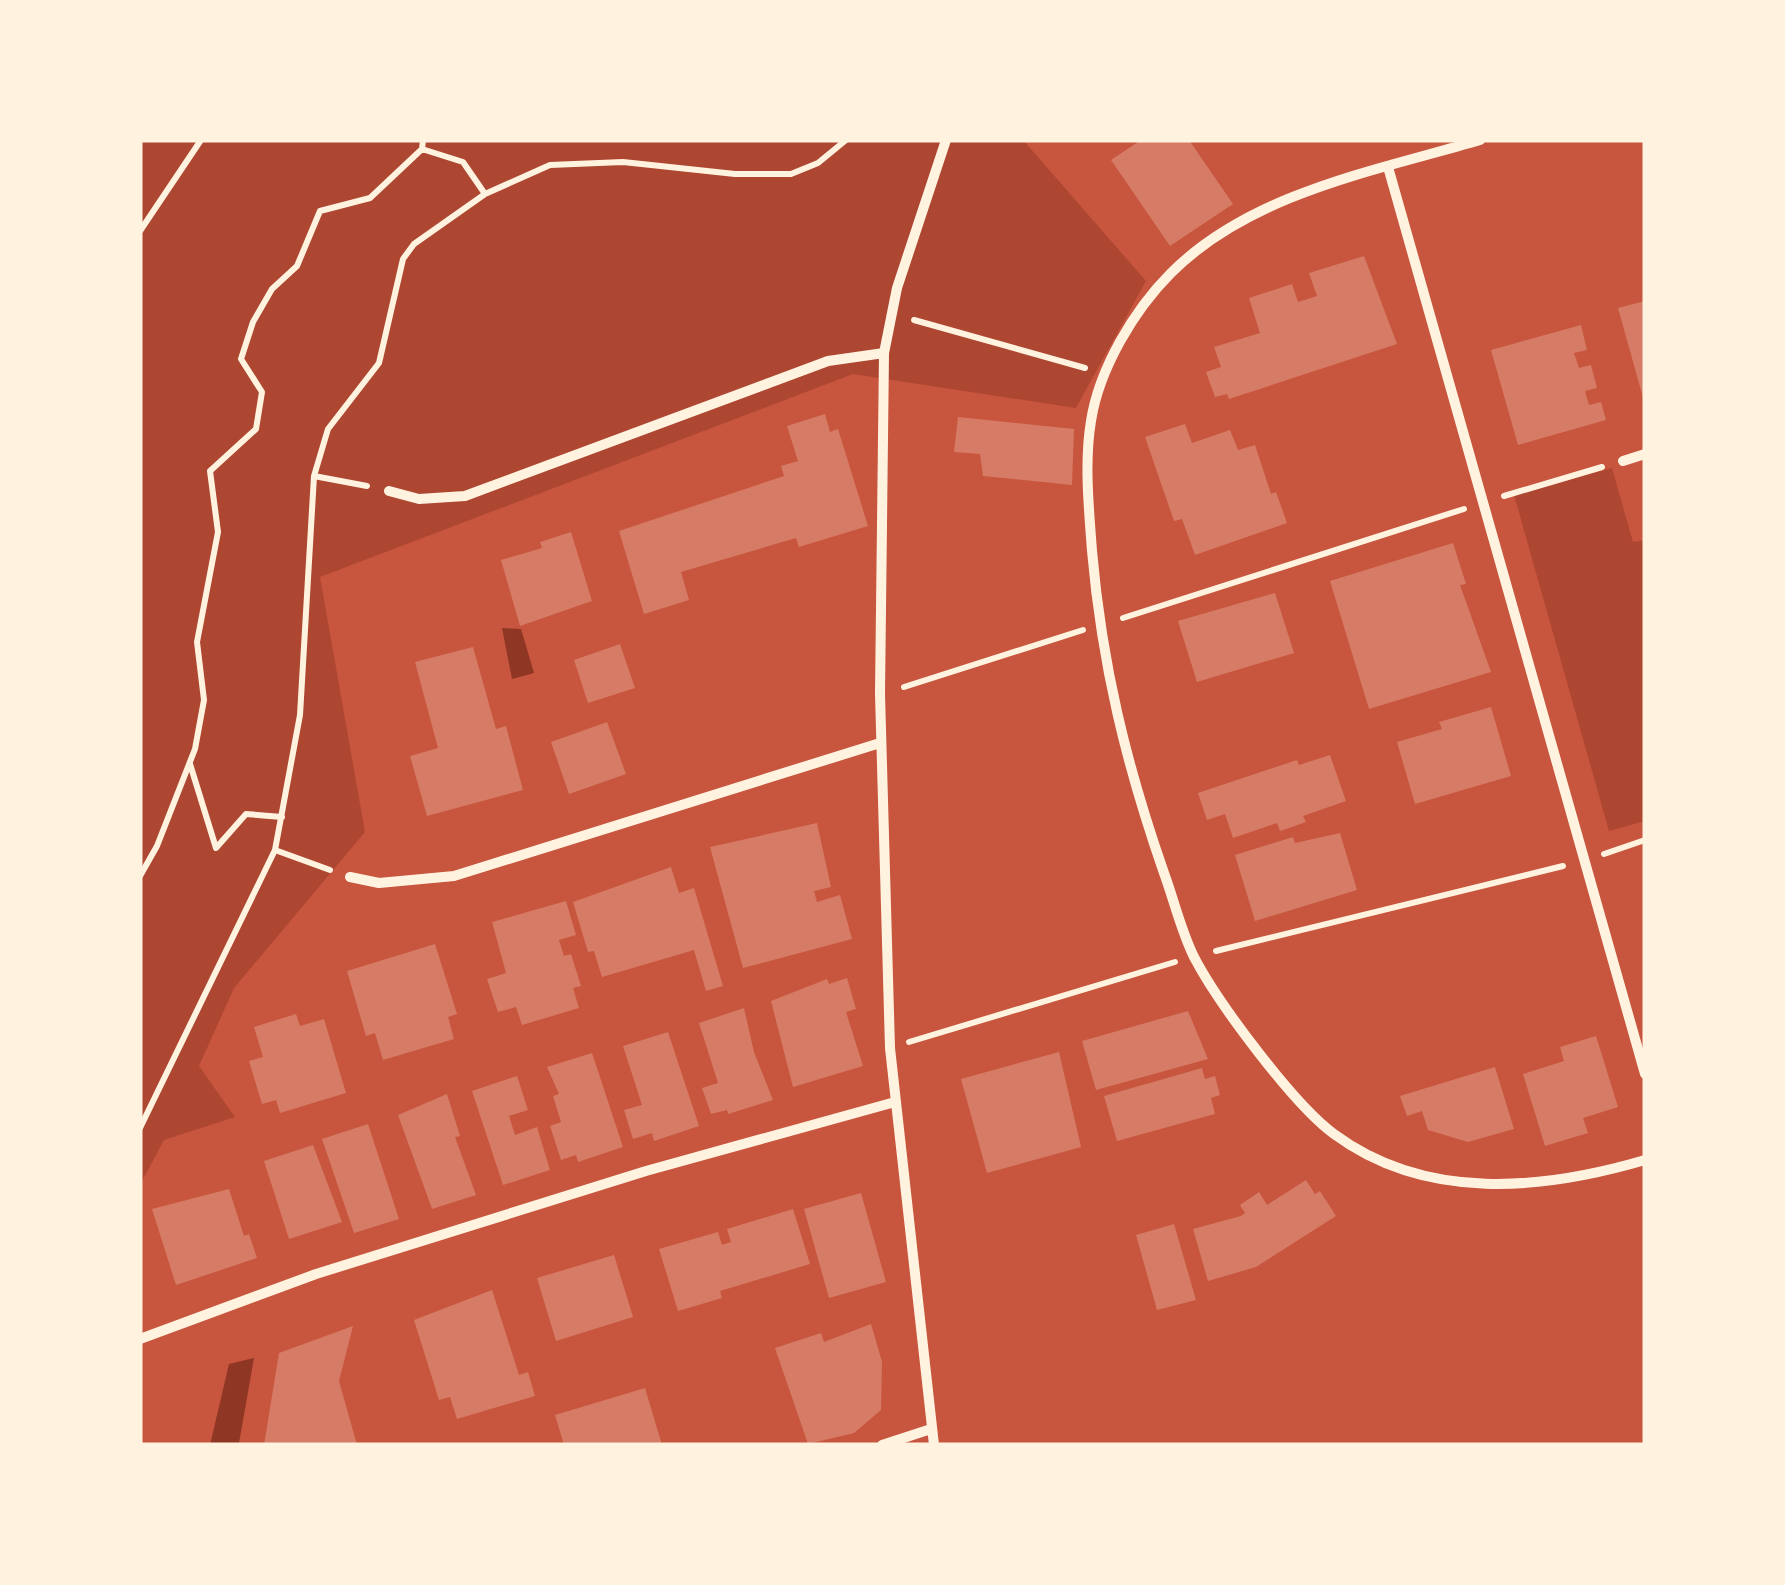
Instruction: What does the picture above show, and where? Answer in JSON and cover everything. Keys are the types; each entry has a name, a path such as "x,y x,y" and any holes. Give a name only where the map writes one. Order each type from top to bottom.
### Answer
{"street":[{"path":"934,1445 890,1048 880,694 884,352 897,288 946,140"},
{"path":"1480,140 1267,209 1208,240 1151,297 1106,374 1091,421 1088,502 1098,626 1128,770 1194,956 1264,1060 1334,1134 1405,1170 1475,1185 1528,1185 1584,1178 1645,1160"},
{"path":"1388,167 1645,1074"},
{"path":"389,490 419,499 466,496 828,361 884,352"},
{"path":"1623,460 1645,454"},
{"path":"350,878 379,883 454,876 880,743"},
{"path":"140,1339 334,1268 646,1171 894,1102"},
{"path":"882,1445 931,1428"}],"path":[{"path":"140,231 202,140"},
{"path":"140,876 157,846 190,762 204,700 198,642 218,532 210,471 256,429 262,392 241,359 252,322 272,289 297,266 320,212 370,198 422,150 423,140"},
{"path":"422,150 462,162 486,194"},
{"path":"893,314 1106,374"},
{"path":"880,694 1623,460"},
{"path":"314,476 389,490"},
{"path":"190,762 216,848 246,814 282,817"},
{"path":"890,1048 1194,956 1584,861 1645,840"},
{"path":"275,850 350,878"}],"shaded area":[{"path":"140,140 1023,140 1146,281 1076,408 853,374 320,577 365,832 234,988 199,1066 235,1117 164,1140 140,1185"},
{"path":"1612,468 1633,542 1645,540 1645,821 1609,831 1514,495"},
{"path":"502,628 521,629 534,673 512,679"},
{"path":"254,1358 239,1443 210,1445 229,1364"}],"building":[{"path":"1141,140 1189,140 1233,204 1170,246 1111,160"},
{"path":"1364,256 1397,344 1229,399 1227,394 1215,397 1206,372 1221,367 1214,347 1260,333 1249,298 1292,284 1298,302 1317,296 1309,273"},
{"path":"1645,301 1645,401 1644,401 1618,308"},
{"path":"1581,325 1587,350 1574,353 1579,368 1591,365 1597,388 1585,391 1589,405 1601,402 1606,420 1518,445 1491,350"},
{"path":"825,414 830,432 838,429 868,526 799,547 796,538 681,572 689,600 644,614 619,531 784,476 781,466 798,461 787,426"},
{"path":"958,417 1074,429 1072,485 983,476 980,454 954,452"},
{"path":"1185,424 1192,443 1230,430 1238,450 1255,445 1271,494 1276,492 1287,523 1195,555 1182,519 1174,521 1145,437"},
{"path":"571,532 592,601 520,626 501,560 542,548 540,542"},
{"path":"1453,543 1466,584 1460,585 1491,672 1369,709 1330,581"},
{"path":"1275,593 1294,653 1197,682 1178,621"},
{"path":"620,644 635,688 588,703 574,660"},
{"path":"473,647 496,729 506,726 523,790 427,816 410,756 438,748 415,662"},
{"path":"1491,707 1511,776 1415,804 1397,742 1442,729 1439,722"},
{"path":"607,722 626,774 569,794 551,742"},
{"path":"1330,755 1346,801 1303,816 1306,822 1280,831 1277,823 1233,838 1225,814 1207,820 1198,793 1297,760 1299,765"},
{"path":"817,823 831,887 814,891 817,902 840,895 852,939 743,968 710,847"},
{"path":"1340,833 1357,890 1255,921 1235,855 1293,837 1295,843"},
{"path":"671,867 679,893 694,888 723,986 706,991 694,950 602,977 594,951 588,952 573,902"},
{"path":"566,901 576,935 559,940 564,956 571,954 581,986 573,988 579,1008 522,1025 516,1007 498,1012 487,979 506,973 492,922"},
{"path":"435,944 457,1014 448,1017 454,1039 383,1060 375,1033 366,1036 347,971"},
{"path":"847,978 856,1009 846,1012 863,1066 793,1087 771,1001 827,979 829,984"},
{"path":"744,1008 754,1052 773,1100 728,1114 727,1110 711,1114 702,1088 718,1083 699,1023"},
{"path":"1188,1011 1208,1059 1096,1090 1082,1041"},
{"path":"296,1014 300,1026 324,1019 346,1093 280,1113 276,1100 262,1104 249,1061 263,1057 254,1027"},
{"path":"668,1032 699,1126 654,1141 652,1133 633,1139 624,1110 642,1105 623,1046"},
{"path":"1596,1036 1618,1107 1583,1118 1588,1133 1545,1146 1523,1074 1564,1061 1560,1047"},
{"path":"1059,1052 1081,1147 987,1173 961,1079"},
{"path":"592,1053 623,1147 578,1162 576,1155 561,1160 550,1126 561,1122 553,1096 559,1094 547,1067"},
{"path":"1495,1067 1514,1129 1468,1142 1428,1130 1422,1111 1407,1116 1400,1096"},
{"path":"1202,1068 1205,1079 1215,1076 1220,1095 1211,1098 1215,1114 1117,1141 1104,1096"},
{"path":"517,1076 528,1110 509,1116 515,1135 537,1127 550,1170 503,1185 472,1091"},
{"path":"447,1094 460,1136 455,1137 476,1195 432,1209 398,1115"},
{"path":"368,1124 399,1219 354,1233 322,1139"},
{"path":"313,1145 342,1222 289,1239 264,1161"},
{"path":"1306,1180 1315,1194 1320,1191 1336,1216 1256,1267 1208,1281 1193,1229 1241,1216 1245,1213 1240,1205 1259,1192 1267,1205"},
{"path":"229,1189 244,1236 249,1234 257,1258 176,1285 152,1209"},
{"path":"861,1193 886,1282 829,1298 804,1209"},
{"path":"793,1209 810,1264 720,1291 722,1298 678,1311 659,1249 718,1232 722,1245 731,1242 727,1229"},
{"path":"1174,1224 1196,1300 1157,1310 1136,1235"},
{"path":"614,1255 633,1317 556,1341 537,1278"},
{"path":"492,1290 519,1375 528,1372 535,1396 457,1419 450,1397 439,1400 414,1320"},
{"path":"871,1324 882,1362 881,1410 854,1433 808,1444 775,1348 821,1333 824,1342"},
{"path":"353,1326 339,1381 357,1445 264,1445 279,1353"},
{"path":"645,1388 662,1445 564,1445 555,1415"}]}
